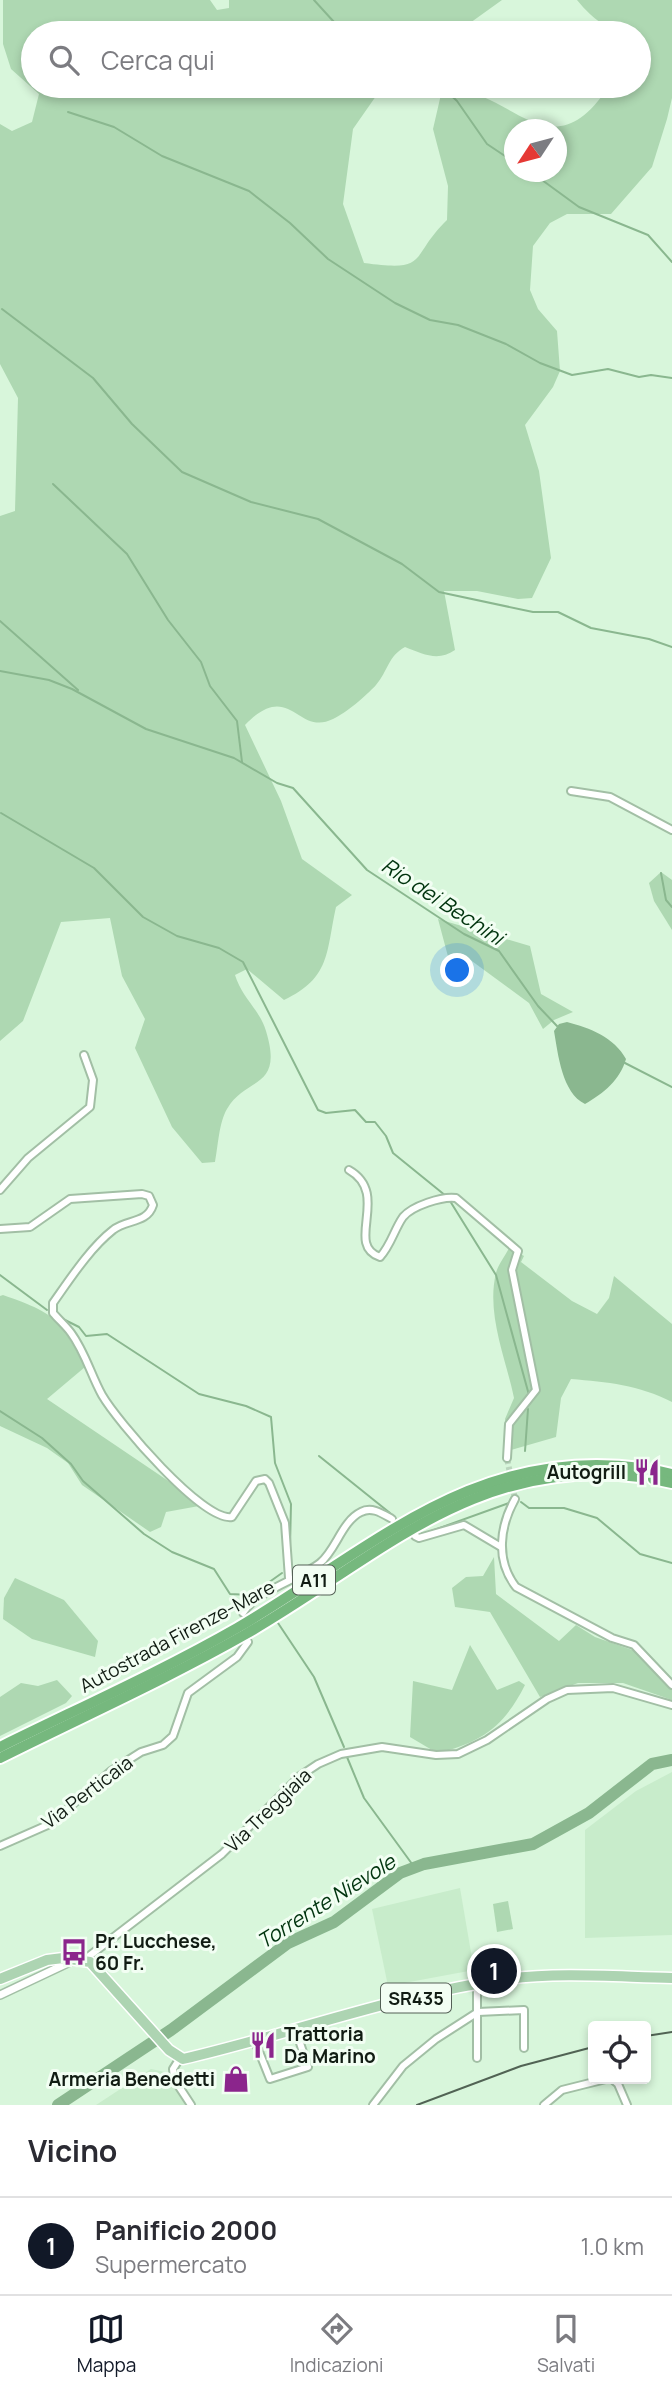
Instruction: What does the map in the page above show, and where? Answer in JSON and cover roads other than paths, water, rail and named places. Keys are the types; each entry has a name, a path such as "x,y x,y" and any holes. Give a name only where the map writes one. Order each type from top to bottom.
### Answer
{"highway":[{"name":"Autostrada Firenze-Mare","path":"0,1747 235,1629 451,1496 494,1480 547,1468 598,1465 640,1473 538,1479 498,1488 463,1501 416,1527 244,1635 0,1758"},
{"path":"672,1474 654,1475 672,1483"}],"main road":[{"path":"0,1979 40,1961 80,1960 96,1966 169,2050 180,2058"},
{"name":"SR435","path":"180,2058 477,1985 521,1978 672,1978"}],"street":[{"path":"571,791 610,797 672,830"},
{"path":"0,1190 27,1158 90,1107 93,1080 84,1055"},
{"path":"349,1170 360,1176 369,1192 365,1235 369,1248 375,1255 380,1257 389,1248 403,1217 447,1196 456,1198 518,1251 512,1270 536,1390 509,1424 507,1458"},
{"path":"0,1229 30,1227 70,1199 142,1194 149,1196 153,1205 152,1211 145,1217 120,1225 107,1236 53,1303 53,1313 71,1333 109,1405 150,1456 204,1505 225,1517 232,1517 256,1481 265,1479 269,1483 285,1522 289,1578"},
{"path":"514,1499 506,1513 501,1547 506,1572 516,1587 612,1638 634,1645 672,1685"},
{"path":"243,1613 289,1578 302,1575 327,1557 361,1511 374,1510 392,1519"},
{"path":"415,1536 419,1538 464,1525 477,1530 501,1547"},
{"name":"Via Perticaia","path":"0,1846 50,1824 111,1771 141,1752 163,1745 173,1736 188,1693 237,1657 248,1642"},
{"name":"Via Treggiaia","path":"80,1960 231,1847 300,1776 329,1759 341,1754 383,1747 447,1756 458,1754 487,1740 547,1699 567,1690 613,1688 672,1705"},
{"path":"0,1995 80,1960"},
{"path":"477,1985 477,2058"},
{"path":"373,2105 403,2066 436,2039 478,2012 524,2010 524,2048"},
{"path":"254,2039 270,2079 309,2067 295,2028"},
{"path":"180,2058 172,2073 191,2105"},
{"path":"544,2105 562,2090 588,2084"},
{"path":"618,2084 627,2105"}],"waterway":[{"path":"314,0 333,21"},
{"path":"454,98 487,144 504,155"},
{"path":"68,112 114,127 162,156 249,191 290,223 328,259 395,303 430,320 458,325 572,375 608,369 639,377 651,375 672,378"},
{"path":"545,182 579,207 648,235 672,262"},
{"path":"2,309 93,378 132,424 182,472 251,502 318,519 402,564 439,592 533,612 558,612 591,628 649,639 672,647"},
{"name":"Rio dei Bechini","path":"53,484 127,554 168,620 201,662 210,686 237,721 242,762"},
{"path":"0,621 78,690"},
{"name":"Rio dei Bechini","path":"0,671 49,680 72,689 146,729 234,758 277,783 293,788 367,870 464,934 499,951 538,1006 557,1026"},
{"path":"1,813 94,868 143,917 177,936 219,948 243,962 318,1110 326,1113 355,1110 366,1122 375,1122 386,1136 393,1153 446,1196"},
{"path":"661,873 666,900 672,907"},
{"name":"Rio dei Bechini","path":"623,1062 672,1087"},
{"path":"450,1201 496,1275 529,1395"},
{"path":"0,1275 47,1310"},
{"path":"63,1319 79,1327 86,1336 107,1334 199,1394 246,1406 271,1417 275,1463 291,1504 290,1546"},
{"path":"525,1451 528,1409"},
{"path":"0,1411 42,1438 71,1464 83,1481 144,1534 172,1552 214,1569 230,1594 251,1595 282,1573"},
{"path":"319,1456 390,1513"},
{"path":"521,1502 529,1508 564,1508 597,1518 640,1554 672,1563"},
{"path":"423,1534 509,1503"},
{"path":"278,1623 314,1677 344,1747"},
{"path":"347,1757 364,1798 415,1868"},
{"name":"Torrente Nievole","path":"58,2105 171,2030 288,1943 334,1922 400,1873 424,1864 533,1844 589,1813 652,1764 672,1760"}],"tunnel":[{"path":"507,1458 515,1499"}],"railway":[{"path":"651,2035 672,2032"},
{"path":"417,2105 521,2066 588,2048"}],"place":[{"name":"Autogrill","path":"647,1472"},
{"name":"Pr. Lucchese, 60 Fr.","path":"74,1952"},
{"name":"Panificio 2000","path":"494,1971"},
{"name":"Trattoria Da Marino","path":"263,2045"},
{"name":"Armeria Benedetti","path":"236,2079"}]}
